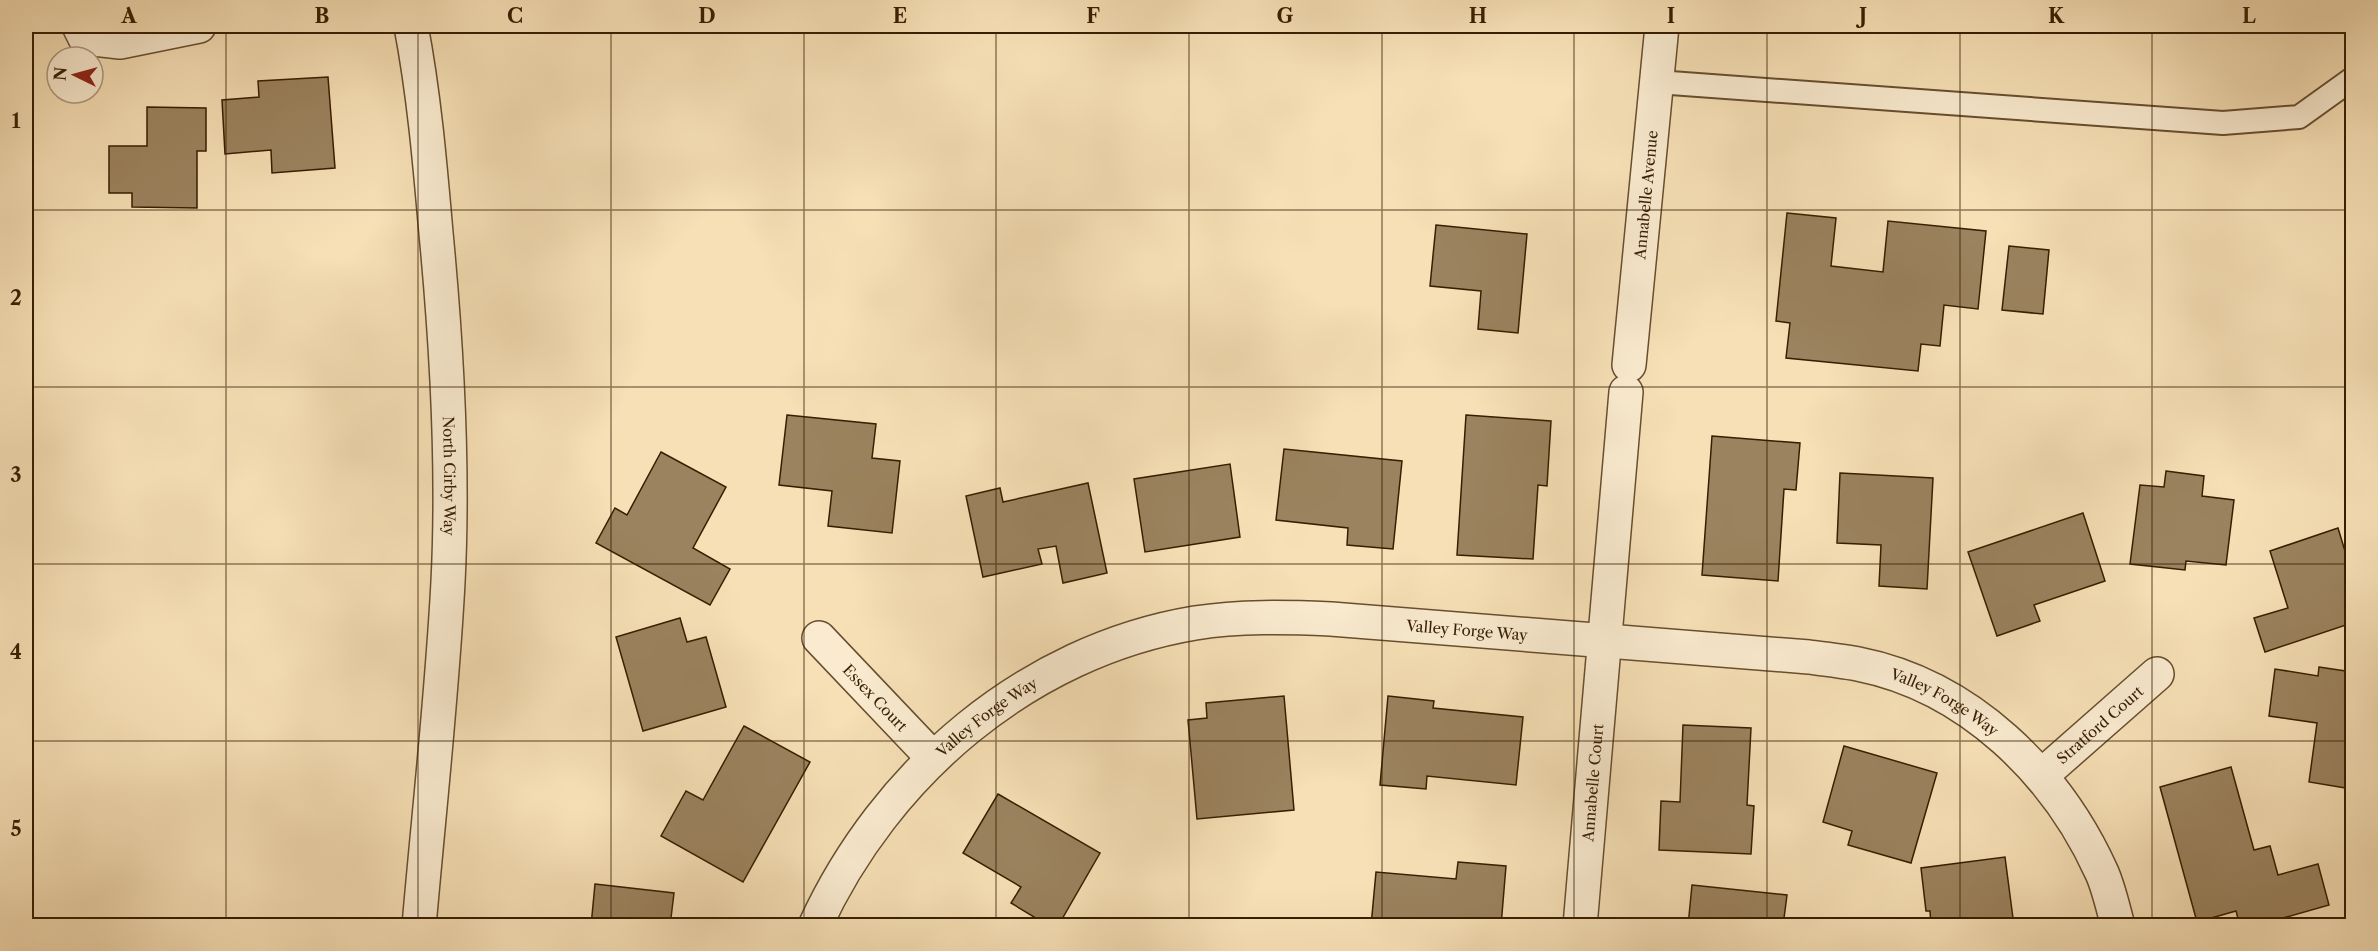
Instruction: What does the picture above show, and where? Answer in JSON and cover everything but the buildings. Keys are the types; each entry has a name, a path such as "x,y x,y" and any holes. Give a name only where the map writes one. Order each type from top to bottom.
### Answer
{"street":[{"path":"79,26 85,38 120,42 199,26"},
{"name":"North Cirby Way","path":"411,26 431,177 441,287 450,470 448,580 442,671 419,926"},
{"name":"Annabelle Avenue","path":"1605,640 1662,26"},
{"name":"Valley Forge Way","path":"815,926 830,893 859,844 894,799 933,758 972,724 1017,692 1069,663 1133,638 1195,623 1261,616 1332,619 1809,657 1860,664 1912,681 1959,706 2005,738 2042,776 2082,833 2103,875 2118,926"},
{"name":"Essex Court","path":"819,638 933,758"},
{"name":"Annabelle Court","path":"1580,926 1605,640"},
{"name":"Stratford Court","path":"2042,776 2157,674"}],"lane":[{"path":"1657,82 2223,123 2299,117 2352,79"}]}
